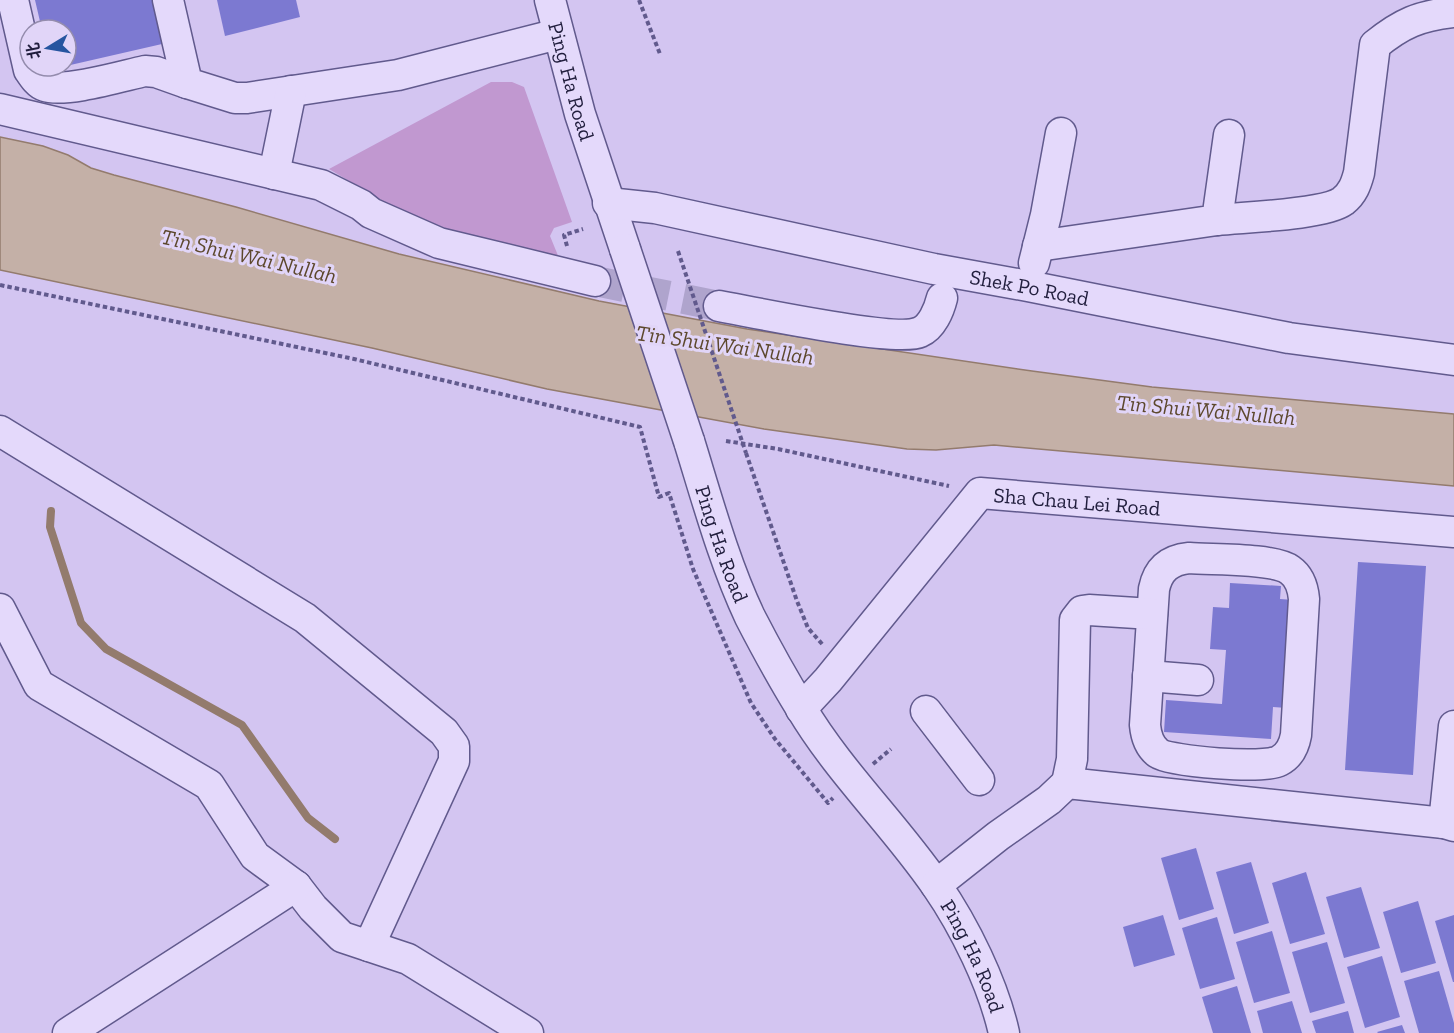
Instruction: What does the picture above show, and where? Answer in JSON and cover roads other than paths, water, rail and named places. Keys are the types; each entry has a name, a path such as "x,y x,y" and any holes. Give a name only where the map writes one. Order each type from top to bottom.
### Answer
{"street":[{"path":"13,0 29,70 33,78 43,86 59,89 145,71 156,72 235,98 247,98 398,75 558,34"},
{"path":"168,0 187,83"},
{"name":"Ping Ha Road","path":"550,0 608,203 728,561 750,616 801,710 836,759 936,885 961,927 984,974 1004,1033"},
{"path":"1038,246 1217,220 1325,209 1343,201 1355,188 1359,173 1375,45 1397,27 1426,16 1454,12"},
{"path":"274,174 291,91"},
{"path":"0,109 321,185 361,205 371,213 439,243 595,281"},
{"path":"1028,286 1061,133"},
{"path":"1217,220 1229,135"},
{"name":"Shek Po Road","path":"608,203 655,208 934,269 1289,338 1454,360"},
{"path":"719,306 864,331 903,335 921,332 933,321 942,298"},
{"path":"0,431 305,618 444,732 454,746 454,761 369,946"},
{"name":"Sha Chau Lei Road","path":"801,710 980,493 1454,532"},
{"path":"1180,559 1274,564 1296,575 1303,590 1304,599 1294,743 1285,757 1270,765 1168,758 1153,749 1146,733 1152,614 1156,580 1165,566 1180,559"},
{"path":"0,609 39,685 209,785 255,856 296,886 313,908 342,937 408,959 528,1033"},
{"path":"936,885 1049,800 1067,783 1072,759 1075,620 1082,611 1152,614"},
{"path":"1148,676 1198,680"},
{"path":"926,711 980,780"},
{"path":"1067,783 1449,824 1454,726"},
{"path":"68,1033 296,886"}],"water":[{"name":"Tin Shui Wai Nullah","path":"0,137 43,146 68,155 91,168 114,175 399,254 599,301 747,329 1152,387 1454,414 1454,486 994,445 936,450 907,449 764,429 547,389 372,348 0,270"}],"waterway":[{"path":"51,511 50,527 81,623 106,649 242,725 308,818 335,839"}],"tunnel":[{"path":"595,281 719,306"}]}
